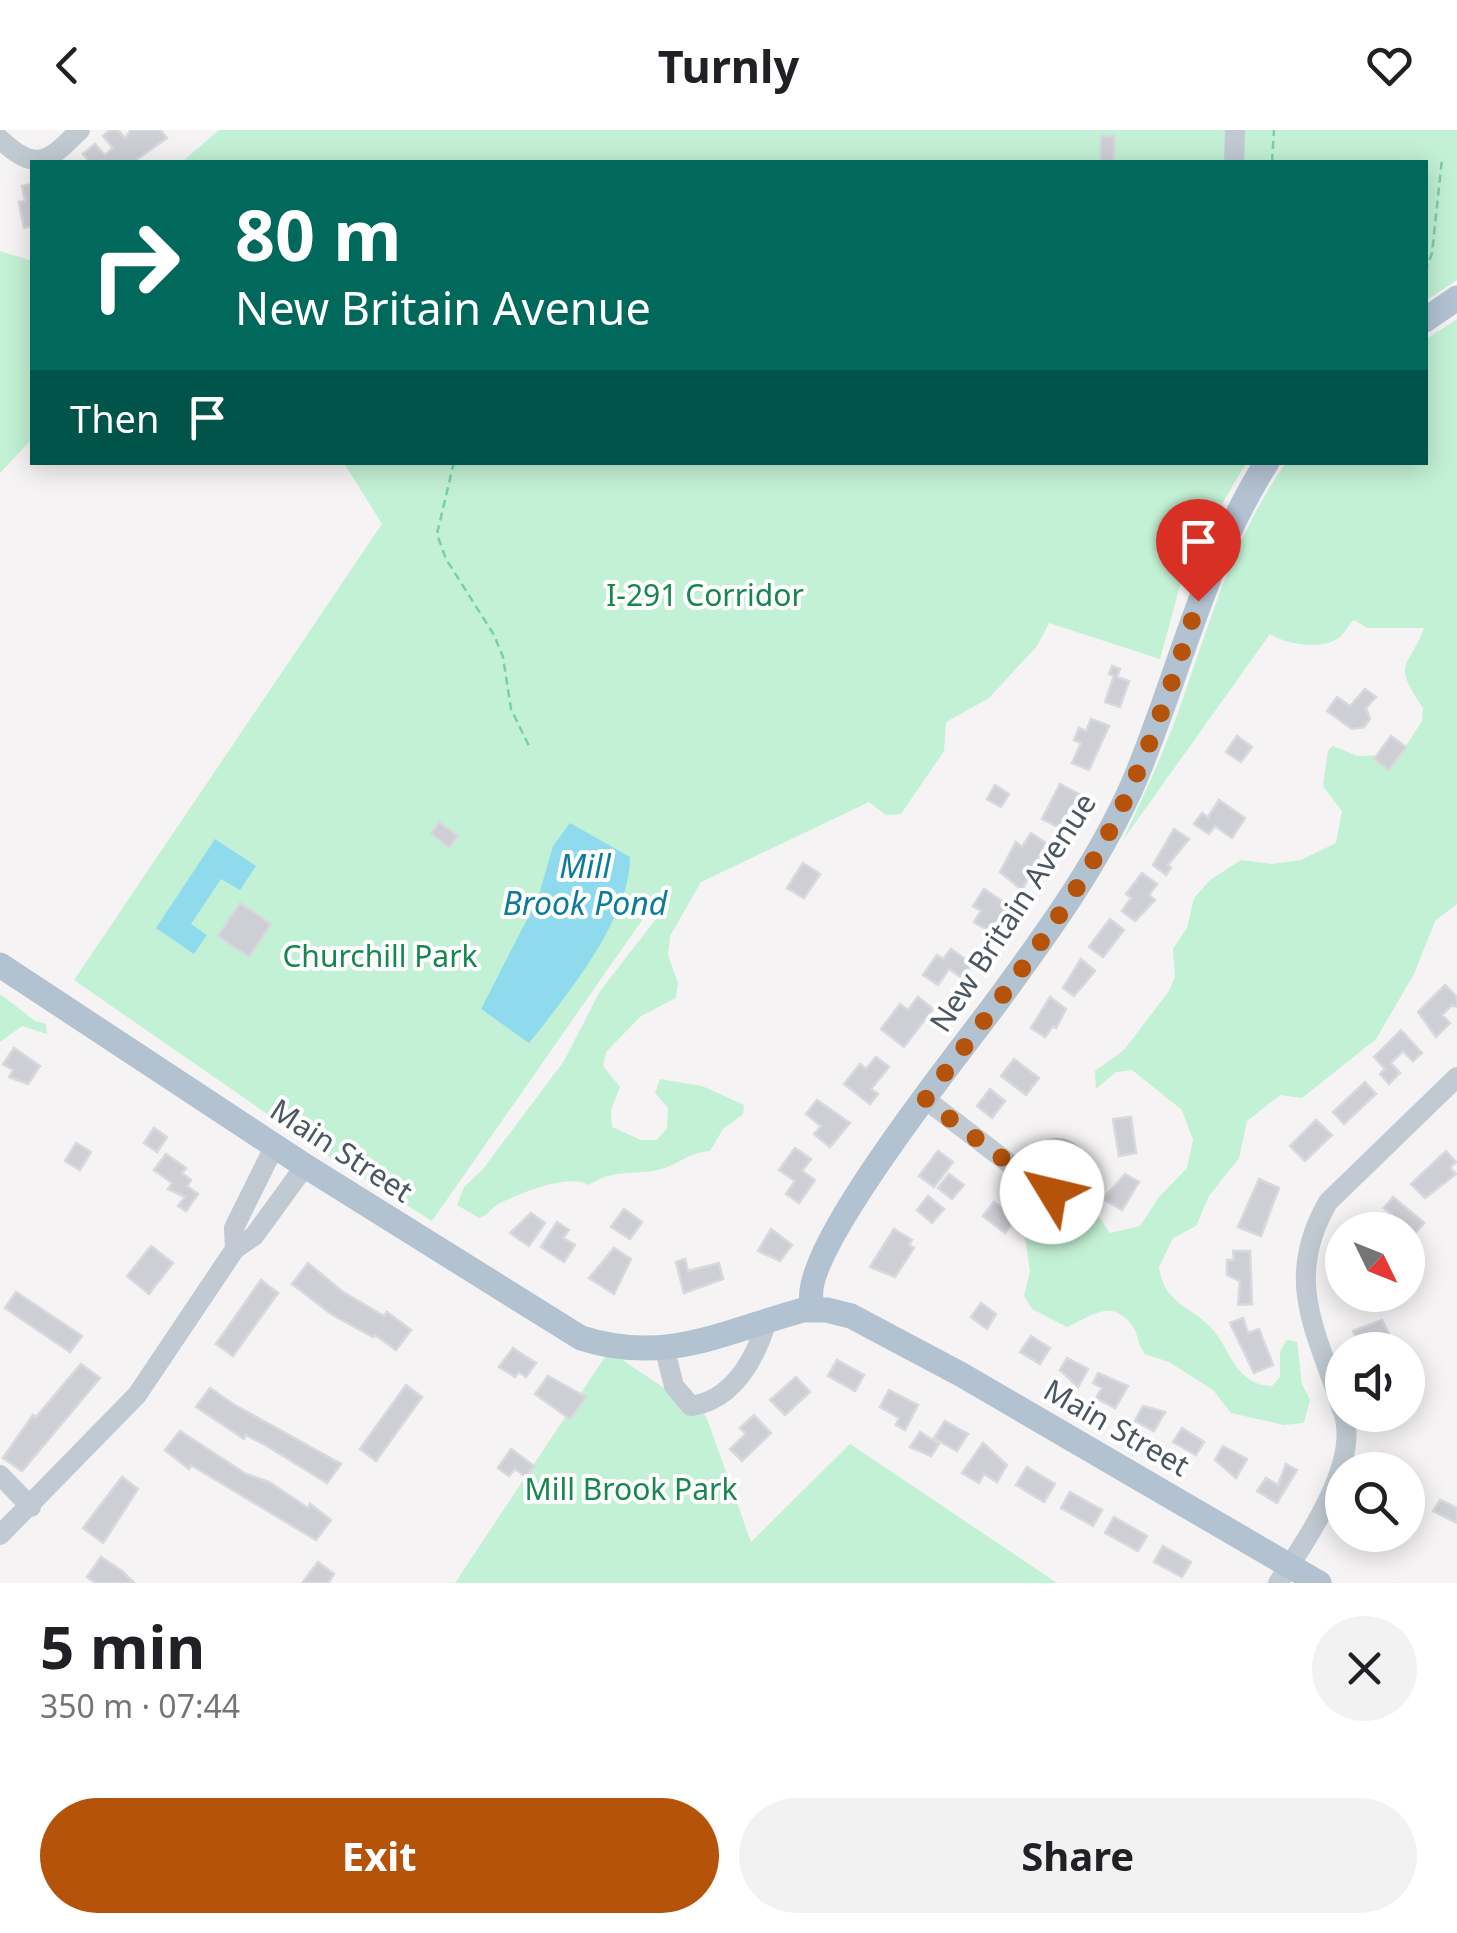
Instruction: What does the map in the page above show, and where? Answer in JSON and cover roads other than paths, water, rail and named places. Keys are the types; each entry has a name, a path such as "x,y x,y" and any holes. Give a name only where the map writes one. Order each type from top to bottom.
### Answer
{"main road":[{"path":"1428,318 1457,298"},
{"name":"New Britain Avenue","path":"814,1308 822,1300 826,1278 820,1266 828,1240 850,1204 1028,958 1099,850 1135,780 1208,573 1265,465"},
{"name":"Main Street","path":"0,965 305,1166 566,1330 619,1348 665,1350 814,1308 851,1316 962,1376 1284,1574 1319,1583"}],"street":[{"path":"40,160 56,155 80,130"},
{"path":"1234,160 1235,130"},
{"path":"0,139 20,158 30,161"},
{"path":"1325,1361 1307,1309 1304,1277 1314,1227 1339,1191 1457,1077"},
{"path":"925,1100 1010,1164 1034,1171"},
{"path":"234,1249 234,1228 275,1146"},
{"path":"0,1536 138,1396 234,1249 254,1236 305,1166"},
{"path":"665,1350 674,1386 682,1400 691,1406 706,1404 722,1398 742,1372 759,1347 767,1322"},
{"path":"1284,1574 1332,1490 1345,1452 1344,1432"},
{"path":"0,1475 31,1507"}],"water":[{"name":"Mill Brook Pond","path":"570,823 630,857 627,880 620,905 594,955 529,1043 481,1009 538,898 553,846"},
{"path":"215,839 256,866 240,890 221,879 191,924 207,935 194,954 156,928"}],"park label":[{"name":"I-291 Corridor","path":"705,594"},
{"name":"Churchill Park","path":"380,955"},
{"name":"Mill Brook Park","path":"631,1488"}]}
